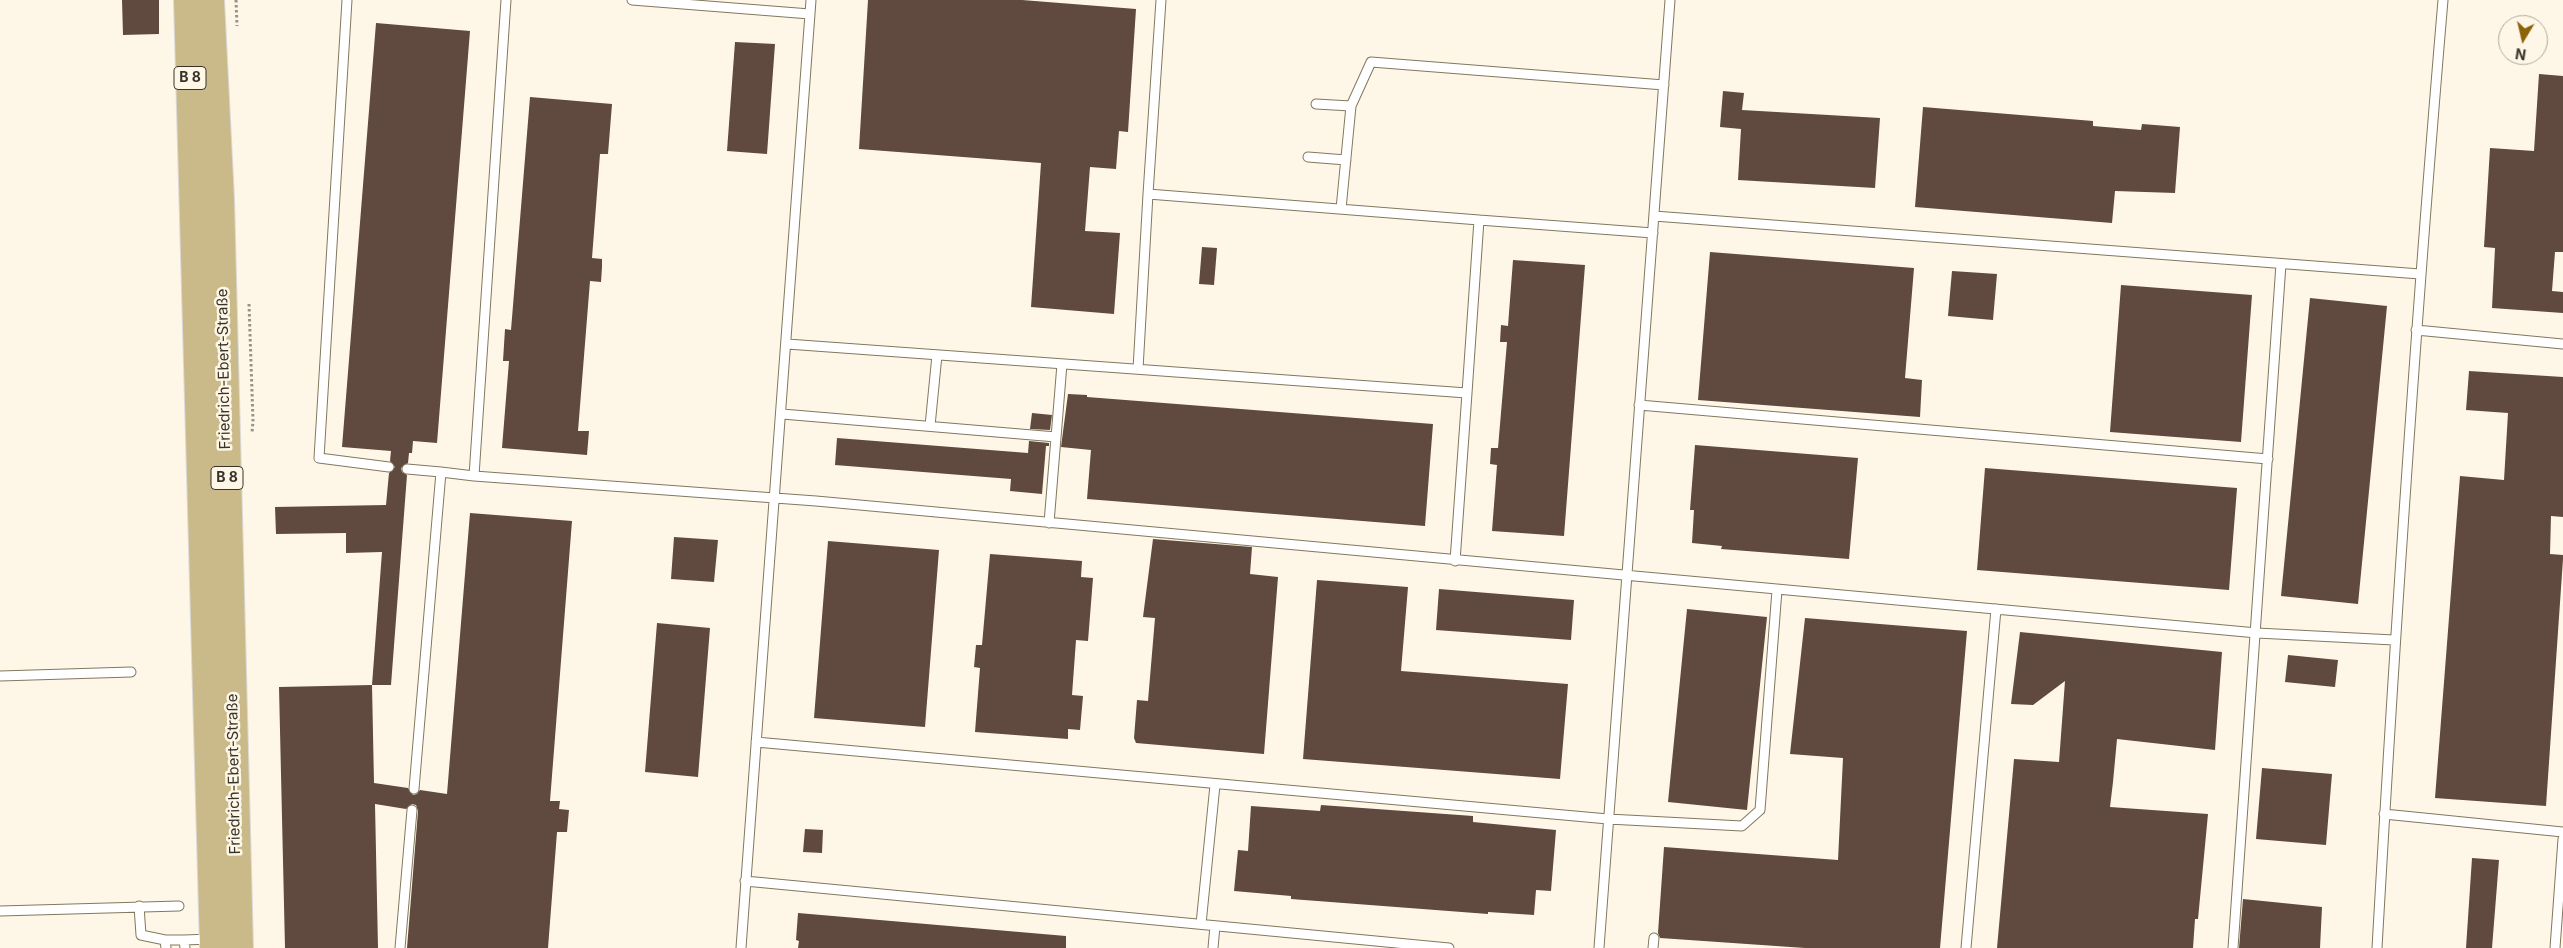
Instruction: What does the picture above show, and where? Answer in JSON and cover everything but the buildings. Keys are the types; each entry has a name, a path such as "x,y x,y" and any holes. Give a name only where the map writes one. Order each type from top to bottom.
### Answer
{"main road":[{"name":"Friedrich-Ebert-Straße","path":"188,0 222,945"},
{"name":"Friedrich-Ebert-Straße","path":"210,0 220,199 222,945"}],"lane":[{"path":"347,0 319,458 389,467"},
{"path":"474,476 506,0"},
{"path":"632,0 810,14"},
{"path":"741,948 776,498 811,0"},
{"path":"1138,369 1161,0"},
{"path":"1599,948 1670,0"},
{"path":"2377,948 2394,640 2420,274 2443,0"},
{"path":"1341,209 1352,106 1370,62 1664,84"},
{"path":"1316,104 1352,106"},
{"path":"1308,157 1346,160"},
{"path":"1148,194 1653,233"},
{"path":"1654,216 2420,274"},
{"path":"1455,561 1479,220"},
{"path":"2233,948 2257,633 2281,264"},
{"path":"2416,330 2563,344"},
{"path":"787,344 1467,393"},
{"path":"930,426 937,355"},
{"path":"1049,523 1062,364"},
{"path":"1639,405 2268,459"},
{"path":"782,414 1056,437"},
{"path":"407,469 474,476 776,498 1626,577 2257,633 2394,640"},
{"path":"414,789 441,472"},
{"path":"756,742 1215,785 1608,819 1742,826 1760,810 1776,590"},
{"path":"1966,948 1996,609"},
{"path":"0,676 131,672"},
{"path":"1201,924 1215,785"},
{"path":"400,948 412,810"},
{"path":"2384,814 2563,832"},
{"path":"2556,948 2563,839"},
{"path":"745,881 1449,948"},
{"path":"139,906 141,935 166,944 222,945"},
{"path":"0,911 179,906"},
{"path":"1213,948 1215,926"},
{"path":"1653,948 1654,938"}]}
